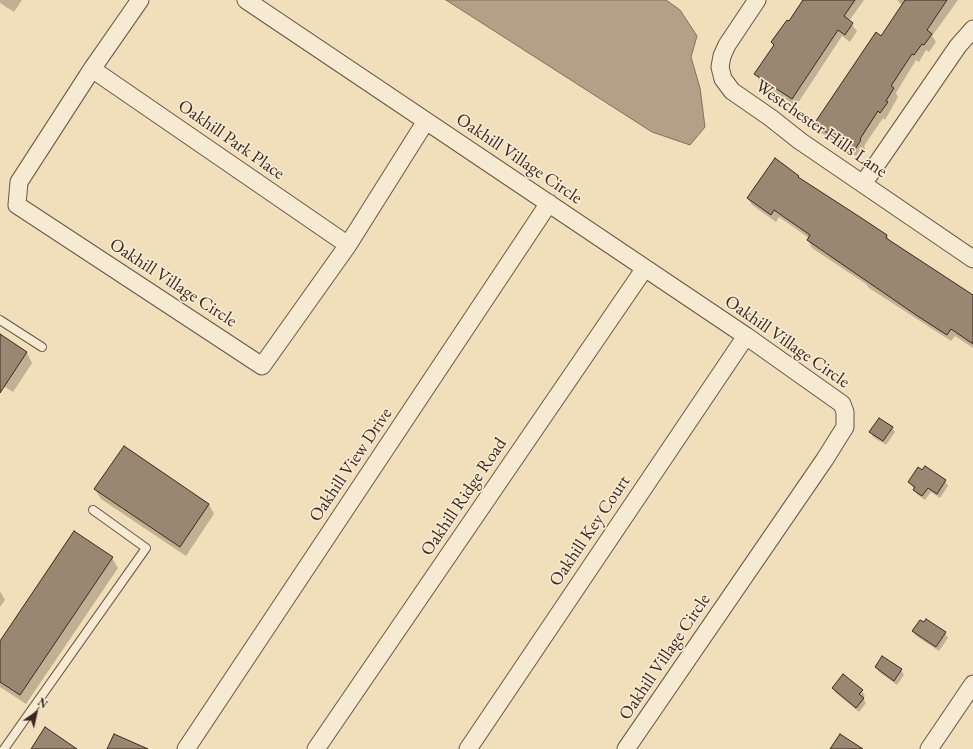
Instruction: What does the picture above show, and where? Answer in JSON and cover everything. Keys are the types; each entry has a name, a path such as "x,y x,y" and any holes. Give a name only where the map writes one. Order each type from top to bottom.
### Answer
{"street":[{"name":"Oakhill Village Circle","path":"140,0 92,69 19,182 17,205 262,366 348,245 426,121"},
{"name":"Oakhill Village Circle","path":"246,0 746,336 842,404 845,412 845,427 825,459 626,749"},
{"name":"Westchester Hills Lane","path":"757,0 727,45 722,56 720,67 723,79 732,91 771,118 800,141 973,259"},
{"path":"863,184 958,46 973,29"},
{"name":"Oakhill Park Place","path":"92,69 348,245"},
{"name":"Oakhill View Drive","path":"186,749 549,203"},
{"name":"Oakhill Ridge Road","path":"316,749 644,268"},
{"name":"Oakhill Key Court","path":"468,749 746,336"},
{"path":"929,749 973,684"}],"lane":[{"path":"0,320 42,347"},
{"path":"4,749 146,548 93,510"}],"shaded area":[{"path":"446,0 666,0 680,10 697,36 691,57 700,88 705,127 690,145 652,132"}],"building":[{"path":"803,0 855,0 844,16 853,23 845,35 838,30 792,99 754,74 774,45 771,42 787,20 789,21"},
{"path":"905,0 947,0 927,30 932,34 914,55 912,54 891,86 894,88 886,101 888,102 880,113 878,111 854,151 814,124 876,32 881,36"},
{"path":"775,158 799,176 798,177 887,235 886,238 973,295 973,344 951,329 947,335 916,315 807,240 810,235 774,210 771,215 747,198"},
{"path":"0,334 27,352 0,393"},
{"path":"879,418 893,427 883,441 869,432"},
{"path":"124,446 209,504 180,547 94,489"},
{"path":"925,466 946,480 937,494 928,488 922,496 913,490 915,487 908,482 918,467 922,470"},
{"path":"74,531 113,557 20,695 0,682 0,641"},
{"path":"926,619 946,632 936,647 912,631 920,620 924,622"},
{"path":"882,656 902,669 894,681 875,667"},
{"path":"843,674 863,690 859,694 864,698 856,708 832,688"},
{"path":"45,727 77,749 31,749"},
{"path":"114,734 148,749 107,749"},
{"path":"840,734 863,749 830,749"}]}
